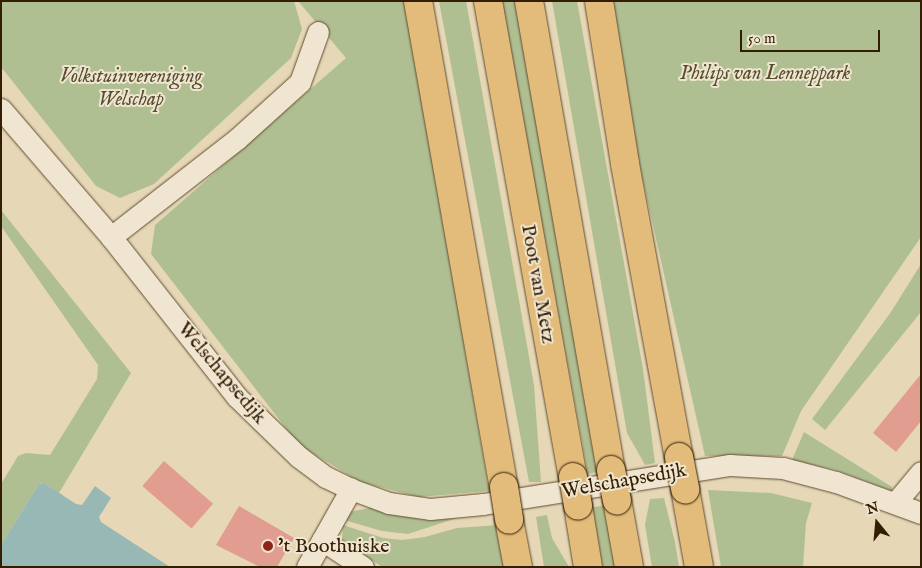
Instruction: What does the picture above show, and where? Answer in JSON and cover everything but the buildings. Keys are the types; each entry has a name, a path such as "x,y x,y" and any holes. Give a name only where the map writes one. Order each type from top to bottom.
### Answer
{"highway":[{"path":"418,1 518,567"},
{"name":"Poot van Metz","path":"488,1 588,567"},
{"name":"Poot van Metz","path":"530,1 629,567"},
{"path":"599,1 625,164 699,567"}],"street":[{"path":"111,237 237,139 300,82 318,32"},
{"name":"Welschapsedijk","path":"1,109 111,237 237,397 299,457 326,477 351,489 389,503 430,509 501,501 730,465 783,468 896,502 921,513"},
{"path":"896,502 921,472"},
{"path":"307,567 351,489"},
{"path":"322,540 363,567"}],"green space":[{"name":"Volkstuinvereniging Welschap","path":"1,1 294,1 302,29 291,58 154,184 120,198 96,186 1,67"},
{"path":"298,1 405,1 489,491 419,497 360,482 299,445 151,254 155,225 346,58"},
{"path":"439,1 466,1 534,385 541,482 529,482"},
{"path":"501,1 516,1 600,471 588,474"},
{"path":"552,1 577,1 643,369 655,463 645,465 627,433"},
{"name":"Philips van Lenneppark","path":"609,1 921,1 921,237 801,411 782,456 705,456 638,159"},
{"path":"1,210 131,373 59,493 44,483 39,484 1,545 1,484 18,456 26,453 50,455 97,379 98,365 1,226"},
{"path":"921,264 921,312 825,430 812,419 891,312"},
{"path":"804,432 892,487 892,491 836,470 792,460"},
{"path":"708,490 771,493 812,503 806,523 803,567 721,567"},
{"path":"664,498 679,567 652,567 645,525 650,499"},
{"path":"607,505 618,567 603,567 592,508"},
{"path":"374,507 469,514 408,534 382,531 344,520 349,512"},
{"path":"547,515 552,538 569,567 544,567 536,517"},
{"path":"343,525 383,538 402,540 425,537 457,528 498,525 504,567 382,567 342,539"}],"water":[{"path":"44,483 76,504 82,505 95,486 111,498 99,517 101,522 170,567 1,567 1,545 39,484"}],"place":[{"name":"'t Boothuiske","path":"268,546"}]}
